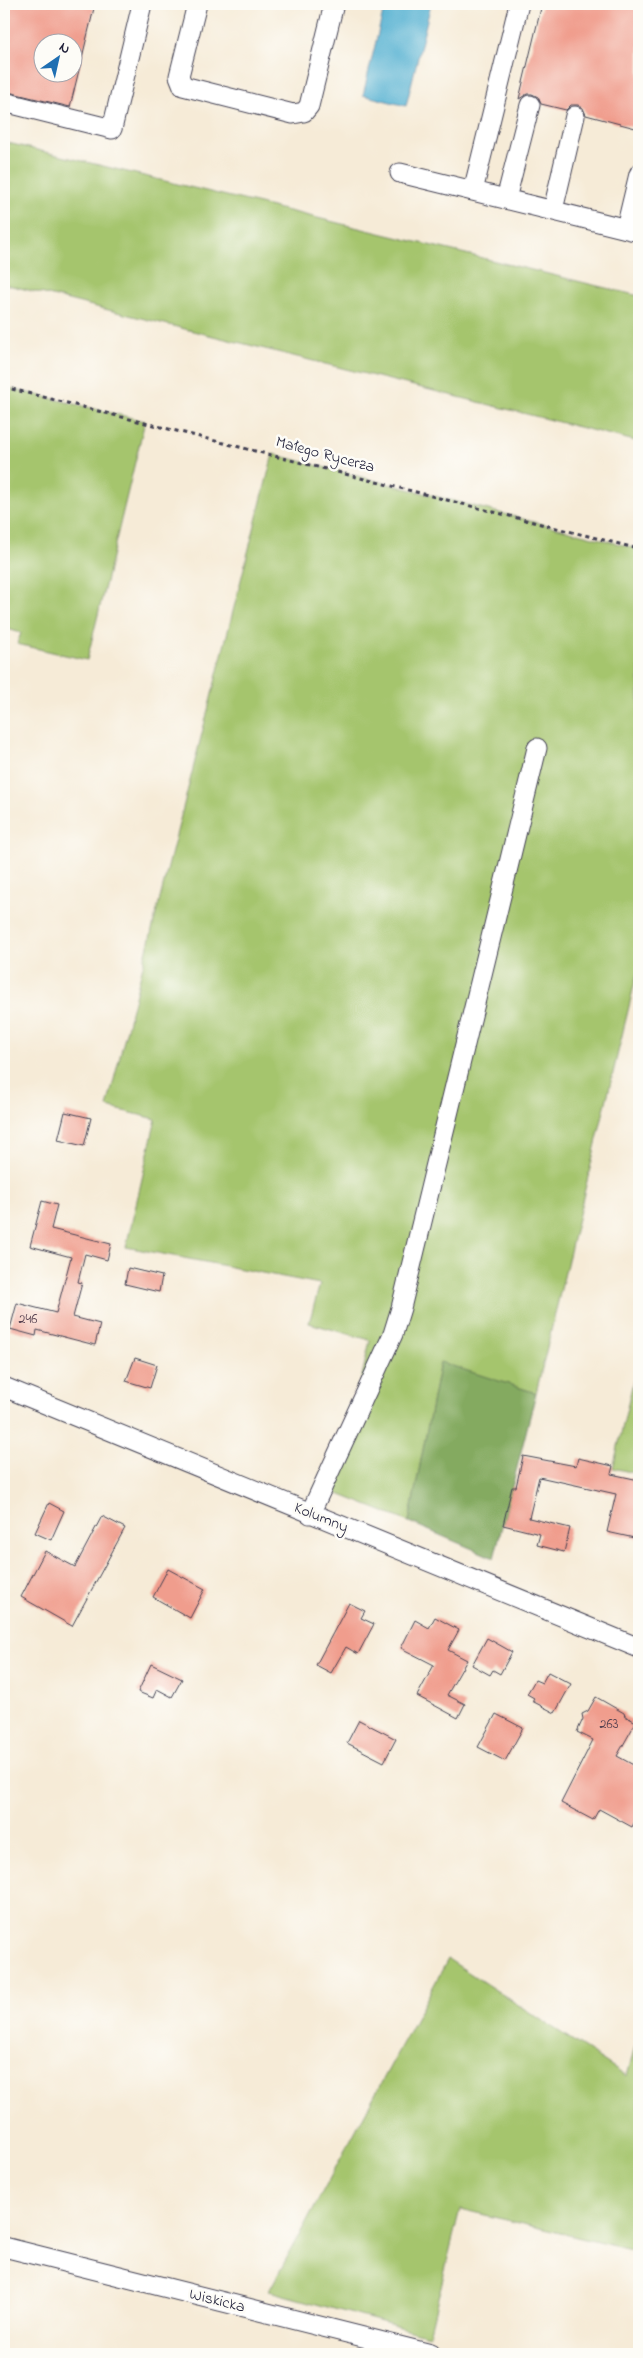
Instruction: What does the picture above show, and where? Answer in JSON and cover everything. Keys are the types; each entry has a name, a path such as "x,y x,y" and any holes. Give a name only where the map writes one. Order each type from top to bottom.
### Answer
{"street":[{"path":"4,102 112,129 142,4"},
{"path":"197,4 179,76 184,86 292,114 304,112 309,106 334,4"},
{"path":"473,191 519,4"},
{"path":"506,198 530,105"},
{"path":"553,210 575,116"},
{"path":"400,173 633,230 639,174"},
{"path":"310,1514 393,1334 401,1308 537,748"},
{"name":"Kolumny","path":"4,1387 639,1648"},
{"name":"Wiskicka","path":"4,2247 431,2354"}],"path":[{"name":"Małego Rycerza","path":"4,387 639,548"}],"green space":[{"path":"4,142 639,296 639,442 4,284"},
{"path":"4,387 145,421 87,660 17,644 21,633 4,628"},
{"path":"273,454 639,549 639,965 536,1393 440,1363 409,1522 336,1493 370,1340 309,1323 320,1284 126,1247 156,1119 107,1107"},
{"path":"639,1356 639,1474 613,1468"},
{"path":"440,1362 536,1393 494,1558 409,1522"},
{"path":"448,1959 627,2076 639,2031 639,2252 460,2209 429,2335 269,2291"}],"water":[{"path":"385,4 431,4 406,106 363,95"}],"building":[{"path":"4,4 95,4 82,58 82,32 32,32 32,82 76,82 70,107 4,91"},
{"path":"542,4 639,4 639,129 586,115 583,108 578,105 571,105 566,110 541,104 538,97 532,94 527,94 519,99"},
{"path":"65,1112 91,1118 84,1146 58,1140"},
{"path":"42,1201 57,1205 51,1229 111,1244 107,1260 85,1254 78,1282 82,1283 73,1317 100,1324 95,1345 37,1330 36,1336 10,1329 17,1303 56,1313 71,1257 30,1246"},
{"path":"128,1268 162,1276 159,1292 125,1284"},
{"path":"135,1358 157,1365 150,1388 126,1381"},
{"path":"523,1456 576,1466 578,1458 613,1466 611,1474 639,1480 639,1539 607,1532 616,1494 539,1477 529,1518 570,1528 564,1552 537,1545 540,1534 503,1525 512,1487 516,1487"},
{"path":"49,1503 64,1511 51,1540 35,1533"},
{"path":"102,1516 125,1528 72,1626 21,1597 45,1551 75,1567"},
{"path":"168,1569 205,1589 190,1618 153,1597"},
{"path":"349,1603 365,1611 361,1618 374,1624 358,1654 346,1647 331,1673 316,1665"},
{"path":"435,1617 459,1630 448,1650 467,1660 447,1695 465,1704 458,1718 417,1696 434,1665 401,1648 415,1620 429,1628"},
{"path":"487,1638 512,1652 500,1674 493,1670 490,1675 472,1665"},
{"path":"151,1664 182,1679 172,1697 157,1689 153,1698 138,1692"},
{"path":"548,1672 571,1684 555,1713 532,1701 534,1698 527,1694 535,1680 542,1683"},
{"path":"596,1697 636,1722 617,1756 639,1768 639,1813 632,1827 599,1809 593,1820 561,1803 593,1740 577,1732 583,1719 582,1714 588,1711"},
{"path":"496,1714 523,1728 505,1761 478,1747"},
{"path":"359,1720 396,1739 384,1762 347,1743"}]}
